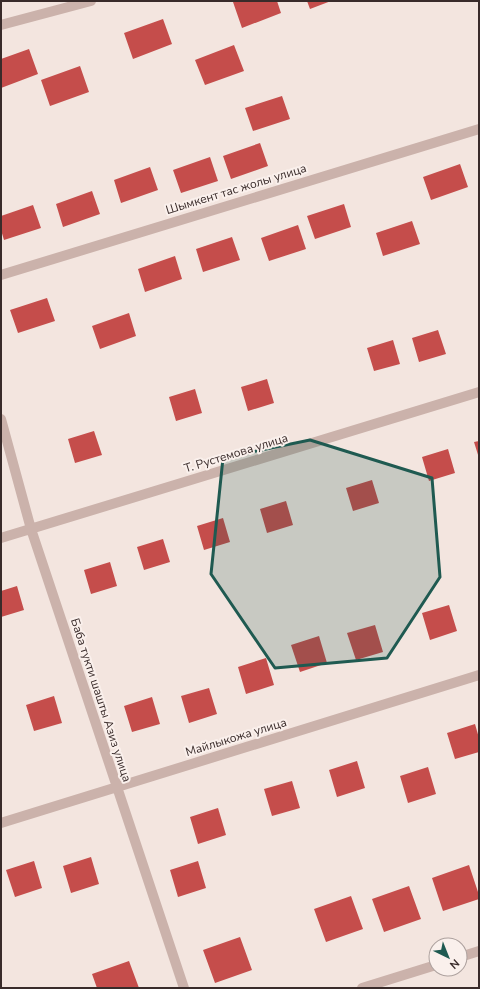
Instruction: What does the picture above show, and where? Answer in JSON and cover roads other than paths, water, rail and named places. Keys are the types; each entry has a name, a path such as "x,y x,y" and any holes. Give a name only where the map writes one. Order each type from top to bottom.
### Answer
{"street":[{"path":"1,25 91,1"},
{"name":"Шымкент тас жолы улица","path":"1,274 479,128"},
{"name":"Т. Рустемова улица","path":"1,538 479,392"},
{"name":"Баба тукти шашты Азиз улица","path":"1,419 31,529 184,988"},
{"name":"Майлыкожа улица","path":"1,823 479,675"},
{"path":"468,954 479,951"},
{"path":"362,988 428,967"}]}
